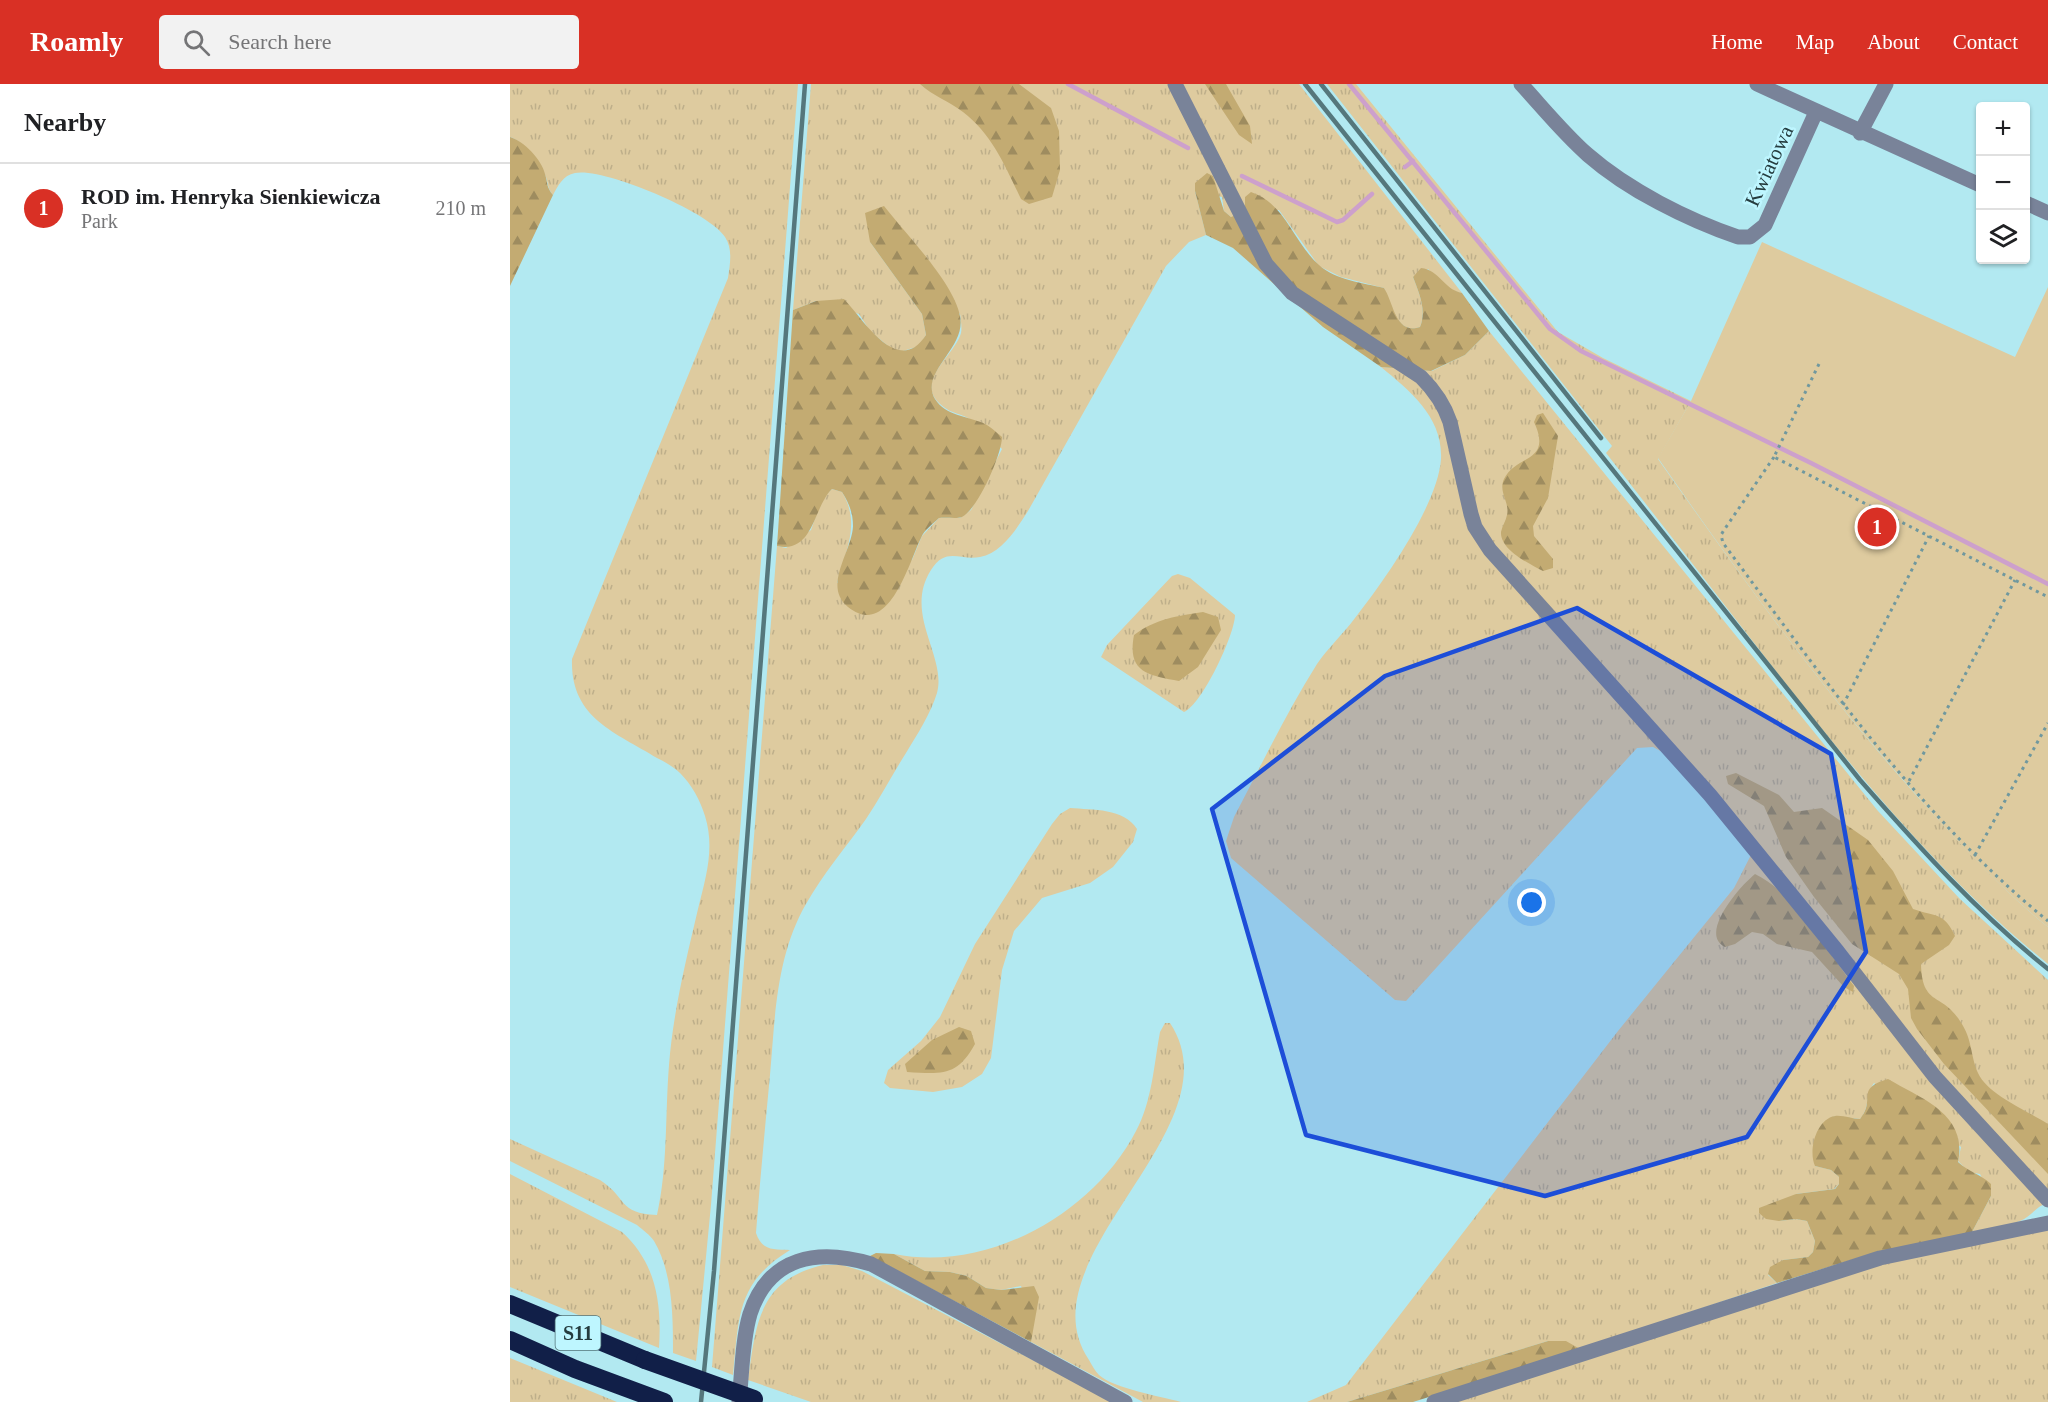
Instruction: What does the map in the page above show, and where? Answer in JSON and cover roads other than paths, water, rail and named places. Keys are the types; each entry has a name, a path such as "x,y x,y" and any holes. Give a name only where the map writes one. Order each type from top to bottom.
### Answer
{"highway":[{"name":"S11","path":"510,1304 752,1401"},
{"name":"S11","path":"510,1340 575,1369 664,1402"}],"street":[{"path":"1175,84 1253,240 1274,275 1292,293 1421,377 1432,388 1450,422 1475,526 1490,550 1710,795 1839,952 1935,1077 2048,1200"},
{"name":"Kwiatowa","path":"1521,84 1569,137 1605,168 1652,198 1738,237 1750,237 1765,225 1816,112 1976,183"},
{"path":"1757,84 1816,112"},
{"path":"1860,133 1886,84"},
{"path":"2030,205 2048,213"},
{"path":"1434,1402 1880,1258 2048,1223"},
{"path":"752,1401 749,1317 757,1297 770,1278 789,1265 808,1257 829,1256 848,1257 871,1264 1125,1402"}],"waterway":[{"path":"1068,84 1188,148"},
{"path":"1349,84 1550,329 1581,351 1811,463 2048,584"},
{"path":"1405,167 1413,161"},
{"path":"1242,176 1337,222 1343,220 1372,194"}],"railway":[{"path":"701,1402 714,1271 805,84"},
{"path":"1305,84 1860,780 1973,902 2048,969"},
{"path":"1321,84 1601,438"}],"place":[{"name":"ROD im. Henryka Sienkiewicza","path":"1877,527"}]}
